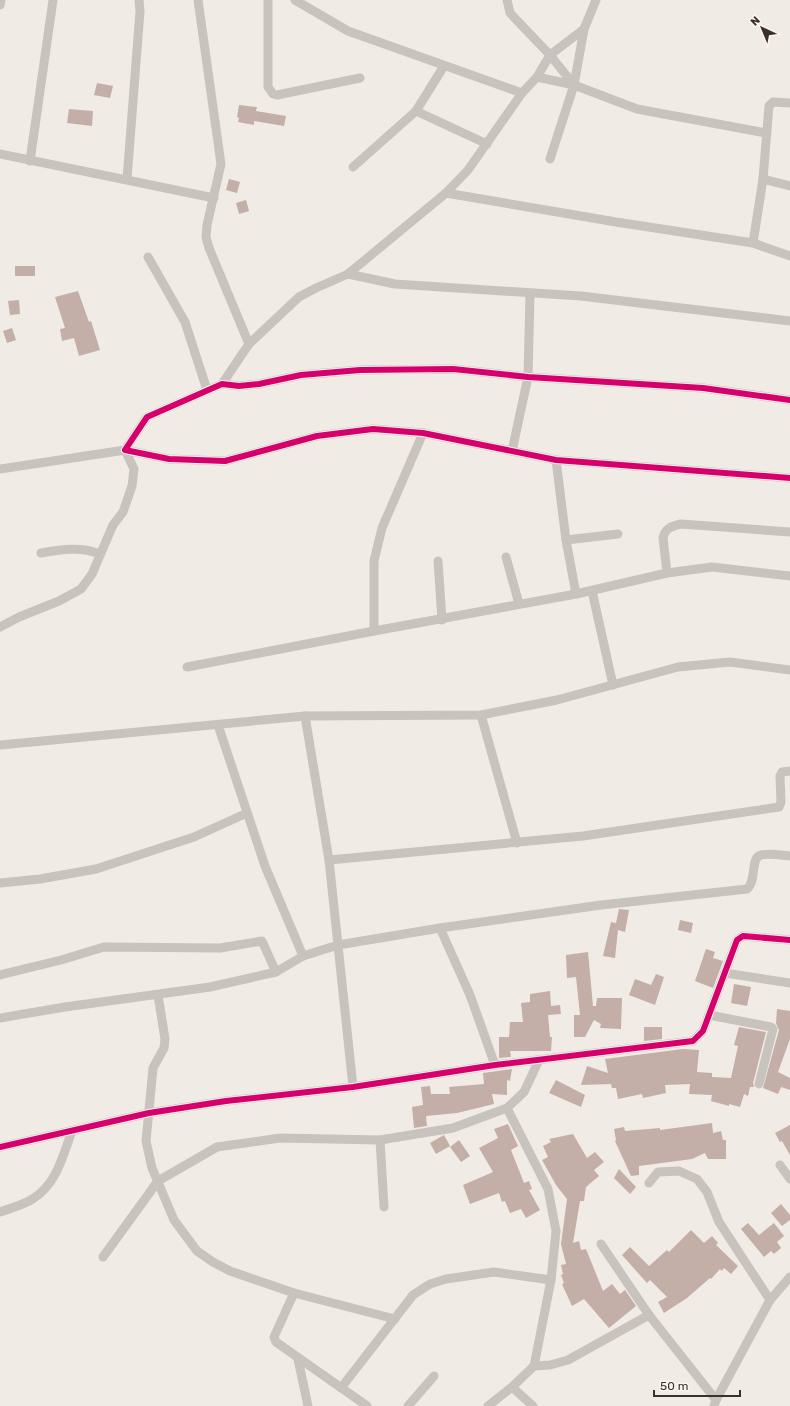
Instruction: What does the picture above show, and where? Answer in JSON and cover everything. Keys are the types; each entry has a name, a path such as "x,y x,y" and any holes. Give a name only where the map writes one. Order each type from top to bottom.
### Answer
{"street":[{"path":"0,5 1,0"},
{"path":"30,160 53,0"},
{"path":"127,179 140,11 139,0"},
{"path":"198,0 221,164 207,225 206,237 209,248 249,344"},
{"path":"268,0 268,87 272,94 277,95 360,78"},
{"path":"295,0 348,30 522,93"},
{"path":"507,0 510,13 550,55 574,85"},
{"path":"550,159 574,85 584,29 596,0"},
{"path":"222,384 249,344 299,297 348,274 446,193 468,170 522,93 537,77 550,55 584,29"},
{"path":"353,167 416,111 444,66"},
{"path":"537,77 574,85 637,110 766,133"},
{"path":"753,243 763,178 769,106 773,102 790,103"},
{"path":"416,111 487,144"},
{"path":"0,154 214,198"},
{"path":"763,178 790,186"},
{"path":"446,193 616,222 753,243 790,256"},
{"path":"148,257 185,322 208,390"},
{"path":"348,274 395,284 530,294 581,296 790,321"},
{"path":"512,451 528,377 530,294"},
{"path":"125,450 147,417 222,384 239,386 258,384 301,375 360,370 453,369 528,377 702,388 790,400"},
{"path":"0,469 125,450 169,460 225,461 317,436 373,429 423,433 556,460 790,478"},
{"path":"374,630 374,561 382,528 423,433"},
{"path":"0,627 19,617 59,602 81,589 92,574 99,554 113,525 123,512 132,486 134,469 125,450"},
{"path":"556,460 566,540 576,594"},
{"path":"667,573 663,538 664,534 672,526 681,524 790,532"},
{"path":"566,540 618,534"},
{"path":"40,553 91,550 99,554"},
{"path":"506,557 519,604"},
{"path":"438,561 442,620"},
{"path":"187,667 374,630 442,620 592,591 667,573 712,567 790,576"},
{"path":"592,591 613,685"},
{"path":"0,746 305,716 481,715 557,700 678,667 730,662 790,670"},
{"path":"481,715 517,843"},
{"path":"305,716 329,860 353,1087"},
{"path":"218,725 265,866 303,956"},
{"path":"329,860 583,836 779,807 781,802 780,776 782,772 790,771"},
{"path":"0,883 40,879 96,869 194,837 247,813"},
{"path":"0,1018 100,1002 210,987 276,972 303,956 338,945 440,928 601,905 747,889 752,884 755,860 757,856 762,854 790,856"},
{"path":"440,928 470,995 495,1065"},
{"path":"0,1148 149,1113 226,1101 353,1087 495,1065 693,1041 703,1031 737,940 740,937 790,940"},
{"path":"0,975 55,962 104,947 220,948 262,941 276,972"},
{"path":"725,973 790,983"},
{"path":"158,995 165,1039 164,1048 153,1068 146,1141 148,1155 174,1220 197,1251 230,1271 294,1293 395,1319"},
{"path":"709,1015 771,1027 773,1029 759,1084"},
{"path":"103,1256 158,1181 217,1148 280,1138 380,1140 453,1128 507,1108 524,1092 539,1060"},
{"path":"488,1406 512,1387 534,1366 550,1280 556,1230 548,1189 507,1108"},
{"path":"0,1212 34,1198 43,1191 55,1175 72,1131"},
{"path":"380,1140 384,1207"},
{"path":"780,1165 790,1179"},
{"path":"649,1183 658,1172 679,1171 697,1179 707,1192 719,1222 770,1300"},
{"path":"601,1244 649,1315 715,1403 770,1300 790,1277"},
{"path":"341,1388 413,1295 430,1284 446,1279 494,1272 550,1280"},
{"path":"294,1293 274,1339 298,1359 367,1406"},
{"path":"534,1366 550,1365 568,1360 649,1315"},
{"path":"298,1359 308,1406"},
{"path":"408,1406 434,1376"},
{"path":"512,1387 533,1406"}],"building":[{"path":"97,83 113,86 110,98 94,95"},
{"path":"239,105 257,107 256,111 286,116 284,126 254,121 254,125 238,122 239,118 237,117"},
{"path":"69,109 93,111 92,126 67,123"},
{"path":"229,179 240,182 237,193 226,190"},
{"path":"246,200 249,211 239,214 236,203"},
{"path":"15,266 35,266 35,276 15,276"},
{"path":"78,291 89,322 91,321 100,350 79,356 74,338 62,341 60,329 65,328 55,297"},
{"path":"19,300 20,314 10,315 8,301"},
{"path":"12,328 16,340 7,343 3,331"},
{"path":"619,909 629,910 625,932 618,930 615,958 603,956 611,922 616,923"},
{"path":"680,920 693,923 691,933 678,930"},
{"path":"706,949 715,952 713,958 723,961 713,988 695,981"},
{"path":"588,952 593,1006 596,1006 597,998 622,998 621,1029 600,1028 601,1024 594,1020 585,1037 574,1037 574,1015 580,1015 576,977 567,978 566,955"},
{"path":"656,974 664,977 655,1005 629,995 635,979 651,985"},
{"path":"734,984 751,987 747,1006 731,1003"},
{"path":"550,991 551,1006 560,1005 561,1014 548,1015 550,1037 552,1037 551,1051 510,1051 511,1057 499,1058 499,1037 509,1037 510,1022 523,1022 521,1003 530,1002 530,994"},
{"path":"777,1009 790,1011 790,1039 778,1072 790,1078 790,1090 781,1087 778,1094 763,1088 779,1030 776,1023"},
{"path":"644,1027 662,1027 662,1039 644,1041"},
{"path":"739,1027 766,1032 753,1083 754,1087 750,1087 748,1096 744,1094 740,1107 729,1104 729,1106 711,1101 712,1095 689,1094 690,1084 665,1085 666,1093 643,1098 642,1094 618,1099 616,1088 612,1088 611,1084 581,1085 587,1066 608,1073 605,1059 683,1049 699,1050 697,1072 712,1073 712,1077 731,1078 738,1046 734,1045"},
{"path":"512,1069 510,1081 507,1080 507,1095 492,1094 494,1104 457,1113 426,1116 427,1126 414,1128 412,1107 423,1105 421,1087 430,1086 431,1094 450,1094 449,1087 484,1084 483,1073"},
{"path":"556,1080 585,1095 581,1107 549,1093"},
{"path":"712,1123 713,1133 721,1131 723,1140 726,1140 726,1159 708,1159 705,1153 692,1159 639,1166 639,1175 631,1176 615,1141 614,1129 624,1127 625,1131 660,1128 660,1130"},
{"path":"508,1124 518,1146 511,1150 524,1183 529,1181 532,1189 529,1190 540,1210 526,1218 521,1209 510,1213 505,1201 502,1202 499,1193 470,1204 463,1185 493,1172 479,1148 498,1138 494,1129"},
{"path":"790,1125 790,1155 782,1141 780,1142 775,1133"},
{"path":"573,1134 587,1158 595,1152 604,1162 594,1170 599,1176 586,1187 584,1201 580,1201 573,1243 579,1241 581,1250 586,1249 603,1291 612,1284 620,1294 625,1290 636,1306 609,1328 584,1299 572,1306 562,1284 564,1283 561,1275 563,1274 561,1265 566,1264 561,1244 567,1199 556,1185 542,1160 548,1157 543,1146 551,1142 549,1139"},
{"path":"444,1135 450,1146 436,1154 430,1143"},
{"path":"459,1140 470,1156 461,1162 450,1147"},
{"path":"619,1169 636,1187 630,1194 614,1178"},
{"path":"781,1204 790,1215 790,1220 782,1226 771,1213"},
{"path":"748,1223 759,1235 774,1223 784,1236 777,1242 781,1248 774,1254 771,1251 764,1257 741,1229"},
{"path":"691,1230 704,1243 712,1236 718,1243 716,1245 738,1266 731,1274 724,1268 722,1271 720,1269 711,1279 710,1278 687,1298 664,1313 658,1302 667,1297 650,1280 647,1283 622,1255 630,1247 649,1266 667,1250 669,1252"}],"cycle path":[{"path":"790,400 703,388 528,377 453,369 360,370 301,375 259,384 239,386 222,384 147,417 125,450 169,459 225,461 317,436 373,429 423,433 556,460 790,478"},
{"path":"0,1147 149,1113 226,1101 353,1087 495,1065 693,1041 703,1031 737,940 743,936 790,940"}]}
